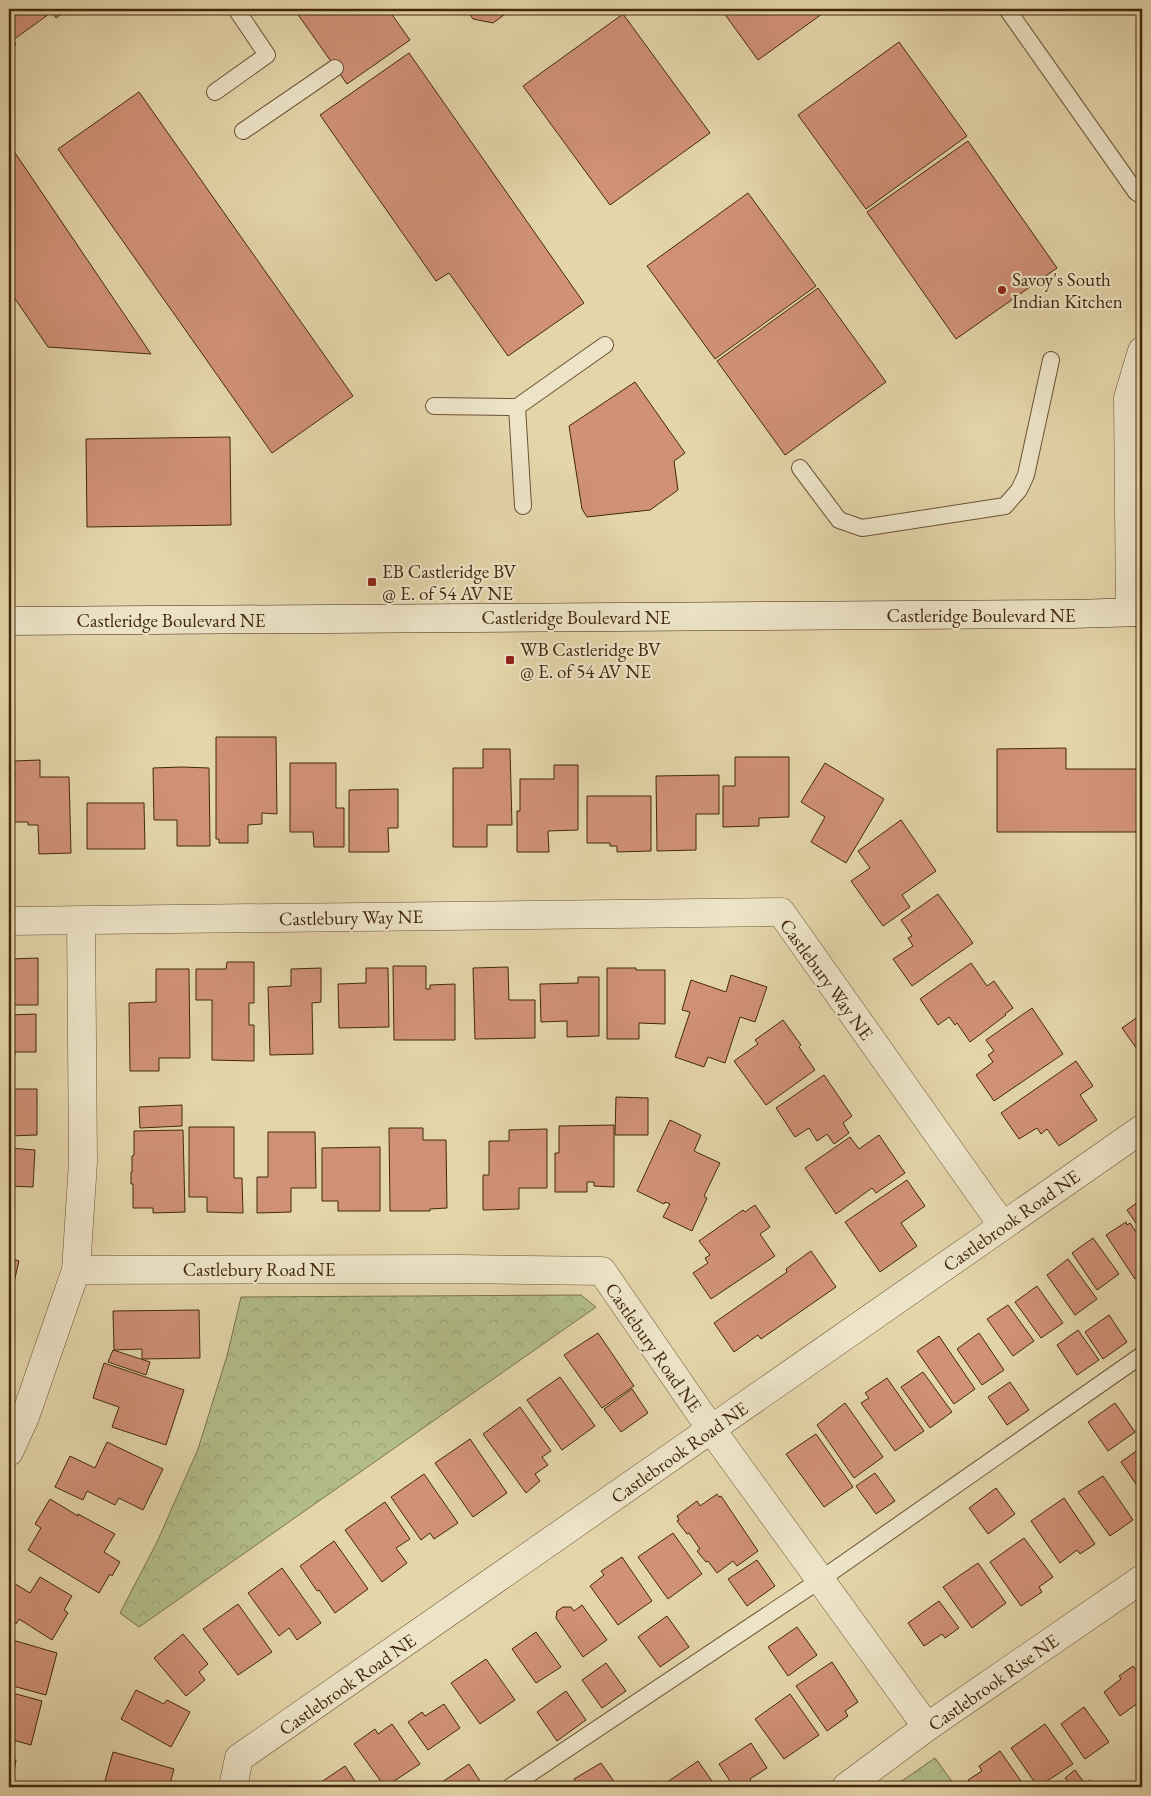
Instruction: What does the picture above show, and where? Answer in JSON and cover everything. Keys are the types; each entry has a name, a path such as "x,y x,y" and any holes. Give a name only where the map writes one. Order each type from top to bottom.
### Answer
{"street":[{"path":"1136,612 1128,398 1142,351"},
{"name":"Castleridge Boulevard NE","path":"9,621 1136,612"},
{"name":"Castlebury Way NE","path":"81,920 781,912 1003,1226"},
{"path":"9,921 81,920 83,1162 76,1270 25,1417 9,1452"},
{"name":"Castlebrook Road NE","path":"233,1787 240,1758 1142,1129"},
{"name":"Castlebury Road NE","path":"76,1270 461,1269 602,1271 711,1429 927,1728"},
{"name":"Castlebrook Rise NE","path":"846,1787 927,1728 1142,1579"}],"lane":[{"path":"215,92 267,55 236,9"},
{"path":"1007,9 1136,192 1142,196"},
{"path":"243,131 335,68"},
{"path":"434,406 517,407 606,345"},
{"path":"800,468 839,520 862,528 1005,506 1019,490 1026,475 1051,360"},
{"path":"517,407 523,506"},
{"path":"510,1787 820,1580 1142,1355"}],"green space":[{"path":"581,1295 596,1307 139,1627 120,1613 157,1542 198,1449 227,1356 241,1297"},
{"path":"935,1758 956,1787 893,1787"}],"building":[{"path":"9,9 68,9 56,18 52,12 13,40 16,44 9,49"},
{"path":"294,9 388,9 410,40 347,84"},
{"path":"466,9 512,9 493,23 473,19"},
{"path":"721,9 829,9 758,60"},
{"path":"623,14 710,133 610,205 523,86"},
{"path":"899,42 967,136 866,209 798,115"},
{"path":"409,53 584,303 508,356 449,273 436,281 320,115"},
{"path":"139,92 353,396 272,453 58,149"},
{"path":"968,141 1057,268 956,339 867,212"},
{"path":"9,144 151,354 48,347 9,290"},
{"path":"748,193 816,286 715,359 647,266"},
{"path":"818,288 886,382 785,455 717,361"},
{"path":"635,382 685,453 674,461 678,490 650,510 587,517 582,509 569,426"},
{"path":"230,437 231,525 87,527 86,439"},
{"path":"216,737 276,737 277,814 262,813 262,824 248,825 248,843 219,843 219,839 216,839"},
{"path":"1066,748 1066,769 1140,769 1141,832 997,832 997,749"},
{"path":"483,749 510,749 512,825 487,825 487,847 453,847 453,768 483,768"},
{"path":"735,757 789,757 789,817 759,818 759,826 723,827 723,786 735,786"},
{"path":"40,760 40,777 69,777 71,853 39,854 38,825 28,825 28,822 10,822 9,777 15,777 14,761"},
{"path":"290,763 336,763 336,808 344,808 344,847 314,847 313,832 290,832"},
{"path":"825,763 884,799 846,863 811,842 825,817 801,802"},
{"path":"554,765 578,765 578,830 548,831 549,852 517,852 517,811 520,811 520,779 554,779"},
{"path":"153,768 209,768 210,846 177,846 177,820 154,820"},
{"path":"719,775 719,814 696,814 696,850 657,851 656,776"},
{"path":"398,789 398,828 388,828 389,852 349,852 349,790"},
{"path":"587,796 651,796 651,851 617,852 617,846 610,846 610,843 587,843"},
{"path":"87,803 144,803 145,849 87,849"},
{"path":"901,820 936,871 902,895 910,907 883,926 851,881 870,868 858,851"},
{"path":"938,894 973,943 912,986 893,959 913,946 908,938 912,936 901,920"},
{"path":"38,958 38,1005 9,1005 9,959"},
{"path":"227,962 254,962 254,1003 249,1003 249,1025 254,1025 254,1061 212,1060 212,1000 196,1000 196,969 226,969"},
{"path":"971,963 987,986 994,981 1013,1008 970,1042 957,1023 955,1025 949,1017 938,1025 920,999"},
{"path":"393,966 426,966 426,989 430,989 430,985 455,984 455,1040 394,1040"},
{"path":"508,967 509,1000 535,1000 535,1038 475,1039 473,968"},
{"path":"321,968 321,1002 312,1003 313,1054 270,1055 268,987 291,986 291,969"},
{"path":"366,968 388,968 389,1027 339,1028 338,984 366,983"},
{"path":"607,968 665,970 665,1024 639,1023 639,1039 607,1039"},
{"path":"156,969 189,969 190,1058 159,1058 159,1071 130,1071 129,1003 156,1002"},
{"path":"731,975 767,987 755,1022 740,1017 725,1063 708,1057 704,1067 675,1057 690,1012 682,1010 691,980 726,992"},
{"path":"578,977 599,977 599,1036 567,1037 567,1021 541,1022 540,984 578,983"},
{"path":"1032,1008 1063,1054 994,1101 976,1075 993,1062 988,1055 994,1051 986,1040"},
{"path":"36,1014 36,1052 15,1052 15,1055 9,1055 9,1015"},
{"path":"1142,1014 1142,1056 1122,1028"},
{"path":"783,1020 801,1045 799,1047 815,1070 766,1105 734,1061 758,1044 755,1040"},
{"path":"1076,1061 1093,1086 1080,1095 1097,1120 1059,1146 1047,1129 1041,1134 1037,1128 1019,1139 1001,1113"},
{"path":"824,1075 852,1116 843,1123 849,1133 834,1144 827,1134 817,1141 809,1128 795,1137 776,1108"},
{"path":"9,1089 37,1089 37,1135 9,1136"},
{"path":"616,1097 648,1098 648,1135 615,1135"},
{"path":"182,1105 182,1126 140,1128 139,1107"},
{"path":"670,1120 701,1135 694,1151 720,1163 704,1196 707,1198 692,1231 663,1217 670,1204 665,1202 664,1204 637,1191"},
{"path":"614,1125 614,1187 594,1186 594,1182 587,1182 587,1192 555,1192 555,1153 559,1153 559,1126"},
{"path":"189,1127 234,1127 234,1178 242,1178 243,1213 207,1212 207,1197 189,1197"},
{"path":"389,1128 423,1128 423,1140 446,1140 447,1208 430,1209 430,1211 390,1211"},
{"path":"547,1129 547,1188 519,1188 519,1209 483,1210 483,1175 489,1175 489,1141 509,1141 509,1130"},
{"path":"183,1130 185,1212 153,1213 153,1208 133,1208 131,1172 132,1156 134,1155 134,1131"},
{"path":"268,1132 315,1132 316,1188 291,1188 291,1212 257,1213 257,1177 268,1177"},
{"path":"879,1135 905,1173 876,1193 872,1188 836,1214 805,1168 850,1137 859,1149"},
{"path":"380,1147 380,1211 338,1211 338,1201 322,1201 322,1148"},
{"path":"9,1148 35,1150 33,1187 9,1186"},
{"path":"907,1180 925,1206 901,1223 917,1246 880,1272 845,1222"},
{"path":"1142,1199 1142,1232 1127,1210"},
{"path":"755,1205 770,1227 760,1234 775,1256 711,1299 693,1273 708,1263 705,1258 710,1255 699,1241 743,1210 745,1212"},
{"path":"1126,1222 1127,1225 1130,1223 1142,1241 1142,1274 1135,1279 1106,1235"},
{"path":"1093,1238 1119,1274 1097,1290 1072,1253"},
{"path":"811,1251 836,1287 761,1339 758,1335 734,1352 714,1323 787,1272 786,1269"},
{"path":"9,1258 19,1261 11,1295 9,1294"},
{"path":"1068,1259 1097,1299 1075,1315 1047,1275"},
{"path":"1037,1286 1063,1323 1041,1338 1015,1302"},
{"path":"1008,1305 1034,1341 1013,1356 987,1319"},
{"path":"199,1310 200,1358 142,1359 142,1349 114,1350 113,1311"},
{"path":"1109,1315 1127,1342 1103,1359 1085,1332"},
{"path":"1078,1330 1099,1360 1077,1375 1057,1345"},
{"path":"598,1333 634,1386 602,1408 564,1355"},
{"path":"979,1333 1004,1370 982,1385 957,1349"},
{"path":"939,1336 975,1389 954,1404 917,1351"},
{"path":"113,1350 150,1362 146,1375 108,1362"},
{"path":"104,1363 184,1390 166,1445 112,1427 119,1407 93,1398"},
{"path":"923,1372 952,1412 930,1428 901,1387"},
{"path":"560,1377 595,1426 562,1450 527,1400"},
{"path":"887,1378 924,1431 895,1451 861,1403 869,1398 865,1393"},
{"path":"1010,1382 1029,1410 1007,1425 988,1397"},
{"path":"632,1389 648,1413 621,1432 604,1409"},
{"path":"845,1403 883,1457 854,1478 817,1425"},
{"path":"1115,1403 1135,1432 1108,1451 1088,1422"},
{"path":"520,1407 551,1451 542,1457 548,1465 535,1474 540,1481 526,1493 483,1434"},
{"path":"816,1434 853,1487 824,1507 786,1454"},
{"path":"470,1439 507,1493 473,1517 435,1463"},
{"path":"107,1442 163,1469 143,1510 119,1498 115,1505 87,1491 83,1500 55,1487 70,1456 95,1468"},
{"path":"1142,1447 1142,1493 1121,1462"},
{"path":"875,1473 895,1501 876,1514 856,1486"},
{"path":"424,1474 458,1523 434,1539 430,1533 421,1540 391,1497"},
{"path":"1103,1476 1133,1520 1110,1536 1078,1492"},
{"path":"996,1488 1015,1514 988,1534 969,1508"},
{"path":"717,1494 719,1497 721,1496 758,1551 737,1566 733,1561 717,1573 697,1551 700,1549 689,1533 687,1534 677,1521 679,1520 677,1516 697,1501 700,1506"},
{"path":"1064,1498 1095,1544 1080,1554 1077,1550 1060,1563 1031,1521"},
{"path":"50,1499 78,1516 78,1514 115,1534 104,1552 120,1562 112,1576 110,1574 99,1593 28,1550 41,1528 35,1524"},
{"path":"385,1502 410,1539 396,1548 407,1563 382,1582 345,1530"},
{"path":"673,1533 702,1574 668,1599 638,1557"},
{"path":"1024,1538 1053,1577 1039,1587 1042,1592 1021,1606 990,1562"},
{"path":"334,1541 368,1589 335,1613 300,1566"},
{"path":"622,1557 652,1601 618,1625 590,1586 604,1575 601,1571"},
{"path":"757,1560 775,1586 747,1606 728,1579"},
{"path":"978,1563 1006,1603 972,1628 943,1587"},
{"path":"282,1568 321,1623 297,1640 289,1628 279,1636 248,1593"},
{"path":"40,1577 72,1596 64,1610 68,1613 52,1640 19,1619 16,1624 9,1620 9,1580 30,1593"},
{"path":"939,1601 959,1628 945,1638 942,1634 924,1646 908,1623"},
{"path":"238,1604 272,1652 238,1675 203,1629"},
{"path":"582,1605 607,1640 583,1657 556,1618 557,1611 563,1607 571,1607 574,1611"},
{"path":"667,1616 689,1647 660,1667 638,1637"},
{"path":"797,1627 817,1655 788,1676 768,1647"},
{"path":"536,1632 561,1667 536,1683 512,1649"},
{"path":"183,1634 208,1664 199,1672 205,1680 186,1696 154,1658"},
{"path":"9,1639 57,1653 46,1695 9,1685"},
{"path":"486,1659 515,1700 480,1724 451,1683"},
{"path":"832,1662 858,1702 845,1711 848,1716 827,1731 796,1686"},
{"path":"606,1663 626,1691 602,1708 582,1680"},
{"path":"1133,1666 1142,1679 1142,1700 1120,1716 1104,1692 1121,1679 1119,1676"},
{"path":"136,1690 164,1704 167,1700 190,1712 171,1747 121,1719"},
{"path":"566,1691 586,1720 557,1741 537,1712"},
{"path":"9,1692 42,1701 31,1745 9,1739"},
{"path":"790,1694 819,1735 784,1759 755,1719"},
{"path":"444,1704 460,1728 428,1750 408,1722 422,1712 425,1716"},
{"path":"1084,1707 1109,1742 1085,1759 1061,1724"},
{"path":"392,1724 420,1764 385,1787 354,1744 375,1729 378,1734"},
{"path":"1045,1724 1073,1764 1038,1787 1011,1748"},
{"path":"751,1743 767,1768 750,1779 752,1784 747,1787 734,1787 719,1764"},
{"path":"1000,1751 1025,1787 973,1787 968,1780 982,1771 979,1766"},
{"path":"113,1752 174,1769 169,1787 129,1787 105,1781"},
{"path":"9,1759 16,1760 11,1787 9,1787"},
{"path":"698,1761 716,1787 665,1787 663,1785"},
{"path":"601,1763 618,1787 579,1787 574,1779"},
{"path":"469,1764 484,1787 446,1787 442,1782"},
{"path":"345,1766 359,1787 314,1787"},
{"path":"1075,1770 1085,1784 1090,1780 1096,1787 1072,1787 1065,1778"}],"place":[{"name":"Savoy's South Indian Kitchen","path":"1002,290"},
{"name":"EB Castleridge BV @ E. of 54 AV NE","path":"372,582"},
{"name":"WB Castleridge BV @ E. of 54 AV NE","path":"510,660"}]}
